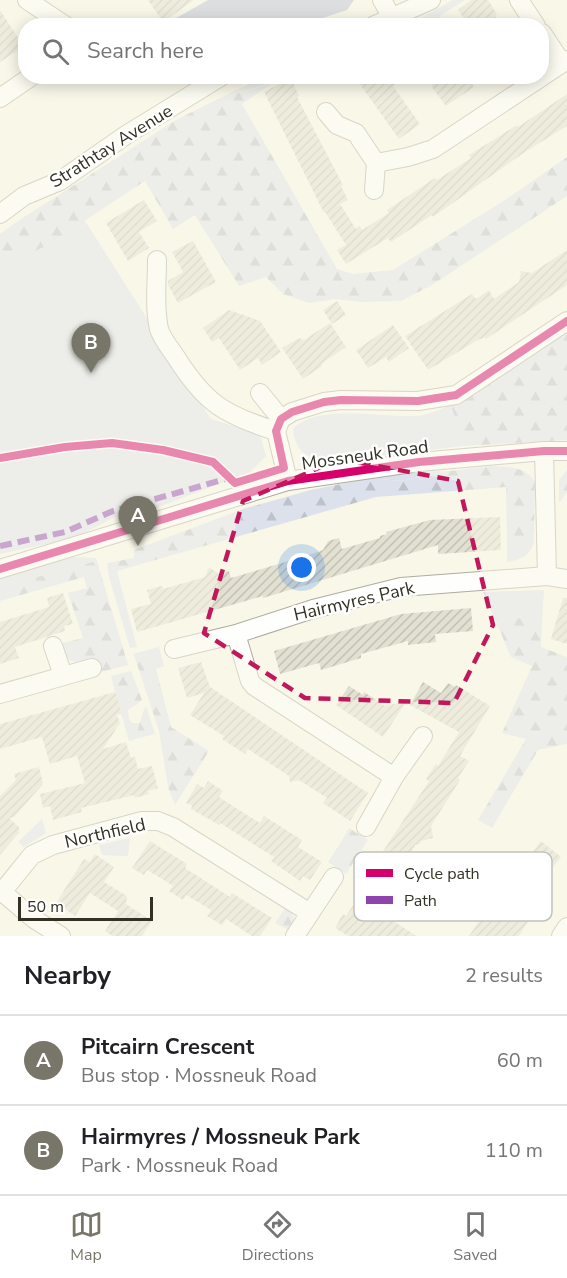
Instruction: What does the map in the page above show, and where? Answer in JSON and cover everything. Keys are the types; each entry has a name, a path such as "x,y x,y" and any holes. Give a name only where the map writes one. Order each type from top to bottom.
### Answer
{"street":[{"path":"27,0 54,18"},
{"path":"382,0 392,18 430,0"},
{"path":"519,0 531,18"},
{"path":"549,42 565,62 549,73"},
{"path":"0,98 20,84"},
{"name":"Strathtay Avenue","path":"0,214 24,196 60,181 126,135 209,84"},
{"path":"376,163 434,149 532,84"},
{"path":"326,112 337,125 356,133 376,163 374,190"},
{"path":"157,260 156,308 160,332 199,390 226,412 279,425"},
{"path":"279,425 292,412 324,402 418,400 456,395 567,321"},
{"path":"260,393 279,425 288,481"},
{"path":"544,451 547,576"},
{"name":"Mossneuk Road","path":"0,569 288,481 419,462 544,451 567,452"},
{"name":"Hairmyres Park","path":"174,649 236,634 313,609 401,587 547,576 567,579"},
{"path":"236,634 250,681 254,686 394,777"},
{"path":"53,646 63,675"},
{"path":"0,694 92,668"},
{"path":"366,827 394,777 423,736"},
{"name":"Northfield","path":"1,891 32,855 53,845 142,821 158,821 173,827 310,913"},
{"path":"295,936 334,877"},
{"path":"1,891 34,919 61,936"},
{"path":"561,936 567,927"}],"highlighted area":[{"path":"339,459 458,481 493,625 454,703 305,698 204,633 243,501"}],"green space":[{"path":"453,0 465,0 441,15 440,18 421,18"},
{"path":"249,84 267,84 218,99"},
{"path":"271,84 242,104 337,269 353,274 393,270 505,200 567,157 567,196 432,285 401,301 362,302 335,299 309,303 283,294 266,277 239,286 195,215 173,229 145,181 84,221 87,224 0,270 0,234 21,219 176,120 218,99"},
{"path":"87,224 211,419 243,429 259,431 266,456 250,472 156,508 130,507 74,538 0,554 0,270"},
{"path":"567,330 567,440 463,446 451,405"},
{"path":"451,405 463,446 336,461 306,455 297,445 293,429 304,421 318,416 351,414 420,416"},
{"path":"491,466 521,470 535,482 534,542 507,538 506,487 376,497 117,571 109,577 107,563 134,558 134,550 243,509 311,490 370,478 400,481 449,471"},
{"path":"567,470 567,492 559,503 559,480"},
{"path":"449,471 400,481 370,478 405,472"},
{"path":"507,538 534,542 530,551 524,556 507,562"},
{"path":"73,557 96,558 97,561 0,587 0,578"},
{"path":"97,561 128,665 101,672 96,658 71,661 65,655 62,643 83,638 68,593 87,588 84,577 0,601 0,587"},
{"path":"117,571 137,647 130,648 109,577"},
{"path":"544,590 542,621 517,618 497,624 483,592"},
{"path":"517,618 542,621 541,647 567,657 567,744 538,750 492,828 478,820 526,739 502,733 532,666 511,657 497,624"},
{"path":"159,647 164,666 156,669 160,684 151,690 145,655 135,658 133,654"},
{"path":"145,655 149,663 151,689 160,684 171,727 209,751 175,805 168,787 159,731 135,658"},
{"path":"131,671 142,700 137,704 122,692 115,692 111,676"},
{"path":"115,692 122,692 137,704 128,710 132,723 140,723 135,739 129,741"},
{"path":"146,706 155,734 135,739 143,712"},
{"path":"42,819 46,833 24,847 18,842"},
{"path":"349,828 368,840 360,852 354,852 354,862 346,874 337,868 355,850 341,842"},
{"path":"130,838 128,856 102,855 99,845"},
{"path":"341,842 356,850 337,868 328,862"},
{"path":"286,907 294,918 289,930 275,923"}],"water":[{"path":"208,0 354,0 347,10 322,18 176,18"}],"building":[{"path":"148,0 194,0 169,18 160,18"},
{"path":"471,0 488,0 497,14 496,18 464,18 458,10"},
{"path":"0,10 18,38 18,51 0,62"},
{"path":"279,84 294,84 299,96 297,97 343,185 341,186 348,200 340,204 356,229 360,226 362,230 389,213 387,210 435,178 437,180 471,158 469,155 517,125 518,127 567,94 567,126 525,152 433,217 432,215 391,242 388,238 346,264 337,250 346,245 324,213 264,92"},
{"path":"360,84 396,84 393,86 420,124 399,139"},
{"path":"434,84 472,84 474,87 446,106 431,86"},
{"path":"144,200 157,221 139,232 149,248 128,261 106,223"},
{"path":"193,241 216,282 178,303 168,281 183,272 172,252"},
{"path":"567,250 567,285 486,339 485,337 476,341 428,370 405,336 472,294 476,299 489,290 494,299 519,282 521,271 532,273"},
{"path":"337,301 346,315 332,324 323,310"},
{"path":"229,310 260,321 281,352 262,365 258,358 240,370 219,338 212,342 203,328"},
{"path":"330,323 346,347 303,379 282,348 299,338 304,340"},
{"path":"393,325 409,348 389,362 386,357 368,368 356,350"},
{"path":"500,517 501,550 438,554 438,545 263,598 263,596 137,632 131,609 151,604 147,590 162,586 163,589 205,577 209,567 219,574 229,571 231,578 323,550 328,541 339,538 342,549 380,538 387,534 386,532 430,520"},
{"path":"63,593 73,624 64,626 65,631 15,647 19,658 0,664 0,622 49,607 47,598"},
{"path":"563,598 567,598 567,644 551,639"},
{"path":"471,608 473,631 435,634 436,642 408,645 408,641 361,654 361,658 321,670 319,663 280,674 274,651 401,614"},
{"path":"201,662 210,687 368,793 350,821 323,803 327,798 299,780 290,782 289,776 248,749 245,754 222,739 224,736 190,715 204,693 187,698 178,668"},
{"path":"423,682 441,693 448,683 455,687 456,685 490,706 460,756 469,761 458,778 460,780 431,826 433,838 416,844 411,852 383,852 429,781 426,779 436,764 438,766 459,732 410,705"},
{"path":"349,686 363,695 364,692 385,706 407,701 383,737 336,705"},
{"path":"115,692 122,714 117,715 120,723 103,749 126,742 131,758 135,757 138,769 152,766 158,788 148,791 149,794 135,798 134,795 81,808 82,812 53,820 50,806 43,808 40,794 85,783 77,756 50,764 42,737 0,749 0,724"},
{"path":"39,767 43,784 14,817 9,818 19,827 19,833 0,855 0,796 16,780 14,774"},
{"path":"208,781 223,791 219,797 239,810 260,823 264,816 302,840 298,847 322,862 310,880 303,876 300,881 271,861 274,857 220,823 219,825 191,809 192,806 186,803 197,784 204,788"},
{"path":"150,841 187,864 185,868 230,897 232,893 272,918 260,936 252,936 226,919 222,925 207,916 211,910 186,895 183,900 169,891 173,886 159,877 147,870 144,875 132,868"},
{"path":"541,841 561,857 552,868 552,852 532,852"},
{"path":"95,854 114,867 104,882 127,896 126,904 152,921 142,936 112,936 105,931 118,911 90,893 75,916 56,903 84,859 90,862"},
{"path":"354,904 354,921 394,921 416,936 348,936 335,928 343,914 346,916"},
{"path":"479,921 528,921 519,936 469,936"}],"marked path":[{"path":"0,546 65,532 113,511 229,478"}],"cycle path":[{"path":"0,458 65,447 112,443 163,450 213,462 235,483 284,468 276,431 281,419 292,412 324,402 341,400 418,401 456,395 567,321"},
{"path":"0,569 288,481 419,462 567,451"}],"place":[{"name":"Hairmyres / Mossneuk Park","path":"91,373"},
{"name":"Pitcairn Crescent","path":"138,546"}]}
